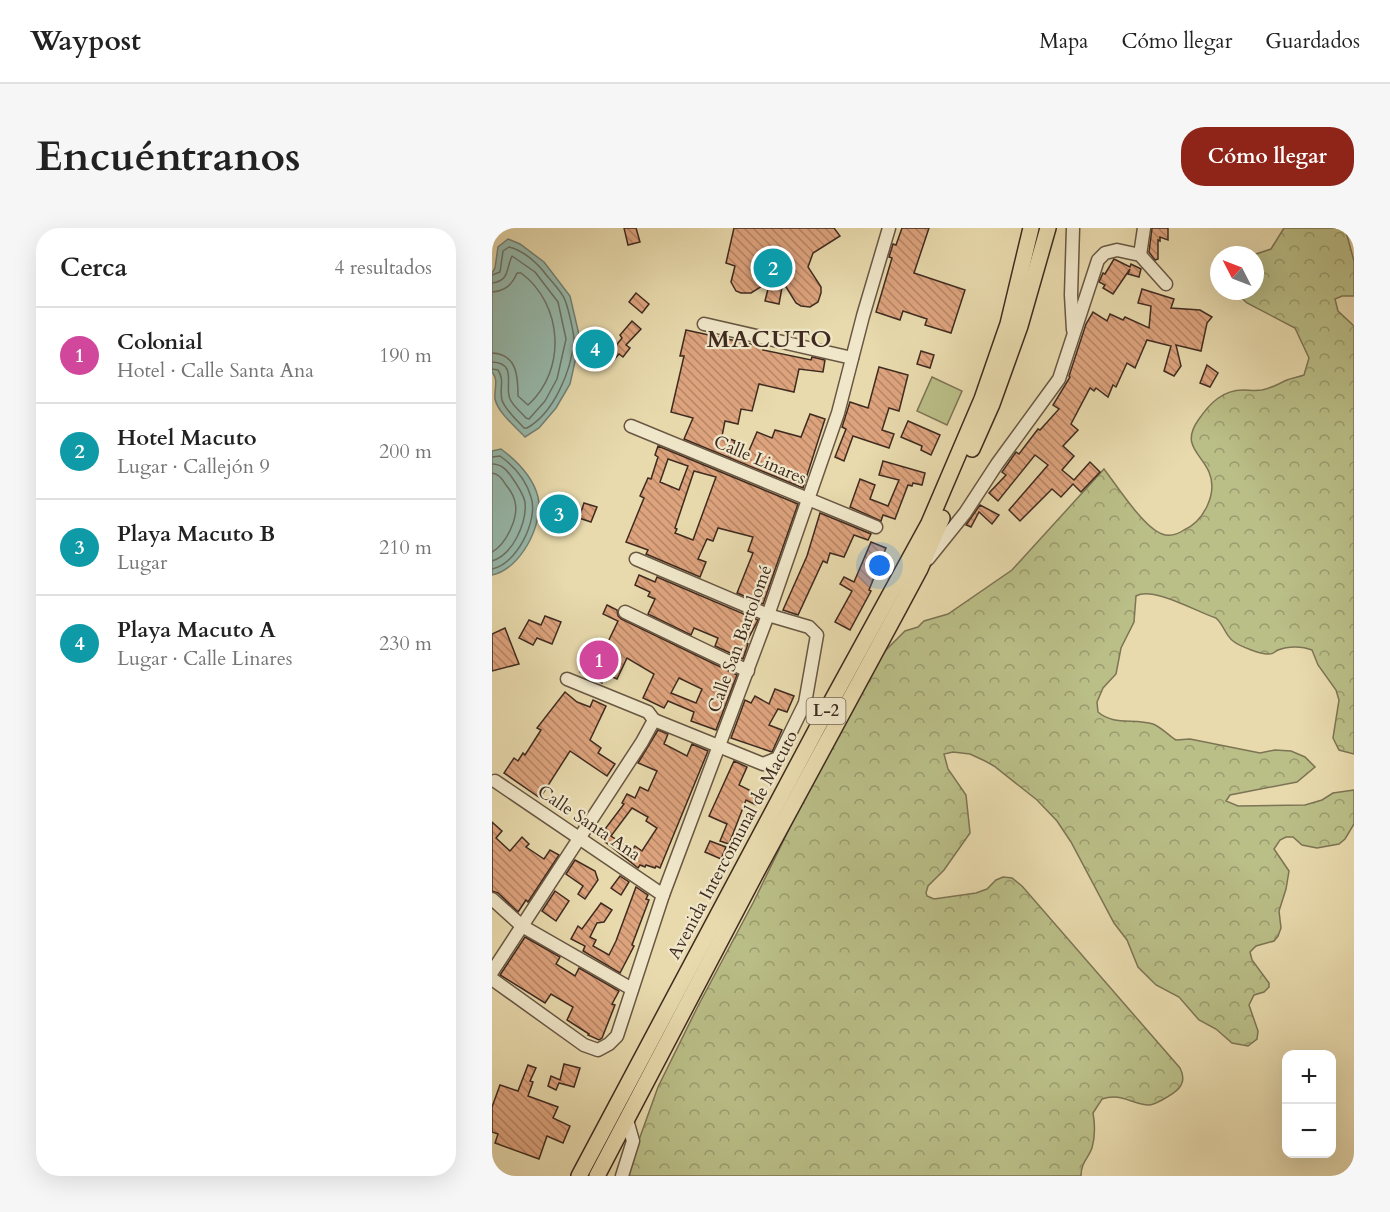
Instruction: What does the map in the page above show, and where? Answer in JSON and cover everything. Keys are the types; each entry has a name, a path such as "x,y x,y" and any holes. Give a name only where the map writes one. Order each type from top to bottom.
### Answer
{"main road":[{"name":"Avenida Intercomunal de Macuto","path":"579,1176 824,715 929,523 978,410 1008,324 1030,228"},
{"name":"Avenida Intercomunal de Macuto","path":"597,1176 756,873 920,569 992,404 1020,326 1048,228"}],"street":[{"name":"Calle San Bartolomé","path":"492,979 584,1045 598,1050 609,1044 617,1035 663,895 748,671 838,413 889,228"},
{"path":"1073,228 1071,295 1074,338"},
{"path":"1140,255 1144,228"},
{"path":"920,569 965,513 997,464 1059,379 1098,260 1105,253 1117,250 1140,255 1166,284"},
{"path":"704,324 852,358"},
{"name":"Calle Linares","path":"631,426 876,527"},
{"path":"567,679 648,712 654,720 763,764 778,758 805,703 817,634 809,627 768,615 636,559"},
{"path":"625,612 748,671"},
{"path":"805,703 824,715"},
{"path":"492,972 642,742 654,720"},
{"name":"Calle Santa Ana","path":"495,781 663,895"},
{"path":"492,899 522,926 632,989"},
{"path":"622,1176 633,1141 627,1120"}],"green space":[{"path":"1284,228 1345,228 1354,261 1354,296 1342,296 1335,299 1338,311 1354,326 1354,754 1339,750 1333,738 1339,700 1336,690 1318,665 1312,650 1291,647 1269,654 1251,650 1230,639 1216,618 1153,594 1136,596 1134,622 1121,648 1116,674 1103,688 1097,702 1098,712 1104,716 1117,720 1153,724 1176,740 1190,739 1260,753 1275,750 1291,751 1305,757 1315,767 1297,782 1230,795 1226,801 1238,806 1305,805 1322,800 1333,793 1354,790 1354,824 1339,844 1317,848 1302,845 1293,837 1286,837 1280,840 1274,849 1289,871 1279,911 1281,928 1278,936 1274,941 1256,946 1250,952 1252,960 1269,983 1269,987 1264,992 1254,995 1249,1005 1258,1031 1257,1039 1248,1046 1232,1043 1216,1029 1199,1020 1179,997 1156,985 1138,967 1127,940 1114,923 1071,842 1057,821 1037,800 994,766 970,754 953,752 944,754 948,769 966,795 970,833 944,870 928,886 927,896 934,899 976,893 987,889 1003,877 1012,878 1022,886 1180,1068 1183,1079 1179,1088 1151,1105 1115,1097 1102,1099 1093,1113 1093,1144 1082,1167 1081,1176 626,1176 658,1087 753,903 852,700 878,658 905,631 918,627 924,621 948,614 1012,570 1104,469 1131,506 1155,530 1171,535 1191,526 1207,506 1212,489 1209,472 1194,448 1191,436 1203,413 1218,398 1229,392 1262,390 1304,375 1309,358 1295,328 1244,300 1264,300 1264,251 1271,249"},
{"path":"932,377 962,391 947,425 917,411"}],"water":[{"path":"508,239 520,244 544,262 570,296 580,339 570,384 556,408 539,428 525,437 503,415 497,404 496,381 492,372 492,273 498,247"},
{"path":"501,449 528,476 536,490 539,508 528,544 512,564 492,575 492,451"}],"building":[{"path":"624,228 636,228 640,242 628,245"},
{"path":"734,228 834,228 840,236 813,253 808,267 821,287 818,302 810,307 801,306 796,303 783,282 779,304 765,301 770,281 751,293 736,291 731,282 735,266 726,263"},
{"path":"902,228 929,228 914,273 965,290 951,333 925,325 927,319 903,311 900,320 876,312 892,258 889,257 893,244 896,245"},
{"path":"1152,228 1168,228 1168,240 1160,237 1160,241 1158,240 1158,259 1155,260 1149,252"},
{"path":"1114,259 1130,267 1131,264 1141,269 1139,277 1128,274 1130,269 1113,294 1103,288 1105,285 1099,282"},
{"path":"1142,289 1174,299 1171,308 1200,310 1212,317 1207,323 1201,351 1176,345 1181,366 1174,376 1164,371 1171,346 1147,340 1135,368 1127,363 1116,387 1113,385 1108,397 1096,388 1094,391 1090,388 1071,424 1078,430 1063,446 1074,456 1062,470 1074,480 1090,462 1100,472 1081,492 1073,484 1061,497 1052,489 1020,521 1009,510 1048,465 1035,455 998,501 989,493 1006,475 1002,472 1016,452 1019,454 1038,429 1040,430 1059,409 1053,405 1070,377 1086,324 1093,312 1107,321 1110,314 1123,320 1125,317 1149,328 1151,306 1138,303"},
{"path":"636,293 649,304 642,313 629,302"},
{"path":"632,321 641,329 626,345 630,348 623,357 619,354 612,362 606,358"},
{"path":"686,330 764,347 763,350 811,360 812,357 825,360 823,372 799,369 794,392 759,384 752,411 741,409 738,424 725,421 722,436 735,441 733,446 748,453 757,432 772,438 775,430 801,437 810,414 825,419 803,488 684,439 693,418 671,412 684,356 680,356"},
{"path":"921,351 934,355 930,368 917,364"},
{"path":"1207,365 1218,373 1210,387 1200,383"},
{"path":"879,367 908,375 899,411 889,408 882,430 894,434 889,448 853,436 844,461 835,457 846,429 842,427 850,402 868,408"},
{"path":"908,421 940,435 931,455 921,450 922,446 901,437"},
{"path":"658,446 798,504 763,604 737,593 753,553 748,551 753,537 718,528 713,541 707,539 698,559 706,562 700,577 646,554 648,550 626,542 644,498 640,496 648,478 651,479 658,457 655,455","holes":["668,459 688,466 679,490 660,482","694,471 716,477 693,540 675,533 677,529 675,528"]},
{"path":"883,461 925,473 922,485 913,483 912,486 908,485 895,519 883,515 881,521 850,507 860,479 875,485 870,499 888,506 899,480 879,475"},
{"path":"584,503 597,507 591,522 579,518"},
{"path":"980,505 999,515 992,524 979,512 971,527 966,525"},
{"path":"820,513 871,534 868,540 854,535 844,557 830,553 827,563 823,561 798,615 783,610 807,556"},
{"path":"871,542 886,548 869,590 871,591 850,630 835,622 852,591 840,584 844,577 854,582"},
{"path":"639,575 655,582 657,577 758,620 746,643 748,644 743,659 715,646 718,638 694,628 691,635 648,614 655,599 648,596 650,592 635,585"},
{"path":"607,605 617,610 621,619 737,675 716,730 691,721 694,712 668,701 664,708 643,698 654,674 627,658 617,679 606,674 602,683 580,672 595,641 606,646 618,621 603,614","holes":["679,678 702,689 696,703 671,693"]},
{"path":"545,616 561,622 552,644 537,638 533,645 519,638 529,620 541,625"},
{"path":"505,628 519,664 492,671 492,634"},
{"path":"775,689 794,696 787,712 778,709 769,725 782,730 772,752 731,738 745,700 751,703 755,696 769,704"},
{"path":"565,692 577,702 590,707 593,700 606,706 590,740 601,748 598,753 615,764 607,776 570,751 540,798 504,773 514,758 518,761 523,753 525,755 541,730 537,728"},
{"path":"658,730 668,734 664,744 687,756 692,744 708,751 660,868 640,865 638,868 599,837 624,804 622,803 627,794 635,798 640,787 648,791 657,771 638,763","holes":["632,808 648,817 646,821 657,828 642,851 635,846 632,850 611,836"]},
{"path":"734,761 747,767 739,785 761,796 756,805 746,800 729,844 720,841 727,824 709,816"},
{"path":"492,822 502,831 496,838 510,851 522,837 529,844 526,847 544,859 550,850 559,855 528,902 526,900 518,912 498,893 492,891"},
{"path":"710,841 726,847 721,859 705,852"},
{"path":"575,860 595,871 598,880 585,899 578,894 583,886 566,874"},
{"path":"620,876 629,882 621,895 611,888"},
{"path":"636,887 648,895 646,899 649,900 632,945 634,946 620,973 583,951 585,946 571,939 578,926 582,929 601,903 612,910 604,922 597,923 590,937 596,940 593,946 609,955"},
{"path":"555,891 569,901 556,921 542,911"},
{"path":"525,937 560,957 556,964 575,976 579,968 619,991 612,1004 615,1005 602,1038 599,1040 588,1035 567,1020 573,1007 551,994 545,1003 500,975"},
{"path":"564,1064 580,1068 574,1087 559,1083 556,1090 548,1086 551,1076 560,1080"},
{"path":"528,1065 536,1068 530,1081 533,1082 528,1096 558,1107 553,1118 570,1126 563,1143 547,1136 539,1159 495,1143 498,1134 492,1132 492,1107 500,1085 518,1091"}],"place":[{"name":"Hotel Macuto","path":"773,268"},
{"name":"Playa Macuto A","path":"595,349"},
{"name":"Playa Macuto B","path":"559,514"},
{"name":"Colonial","path":"599,660"}],"district":[{"name":"MACUTO","path":"770,339"}]}
